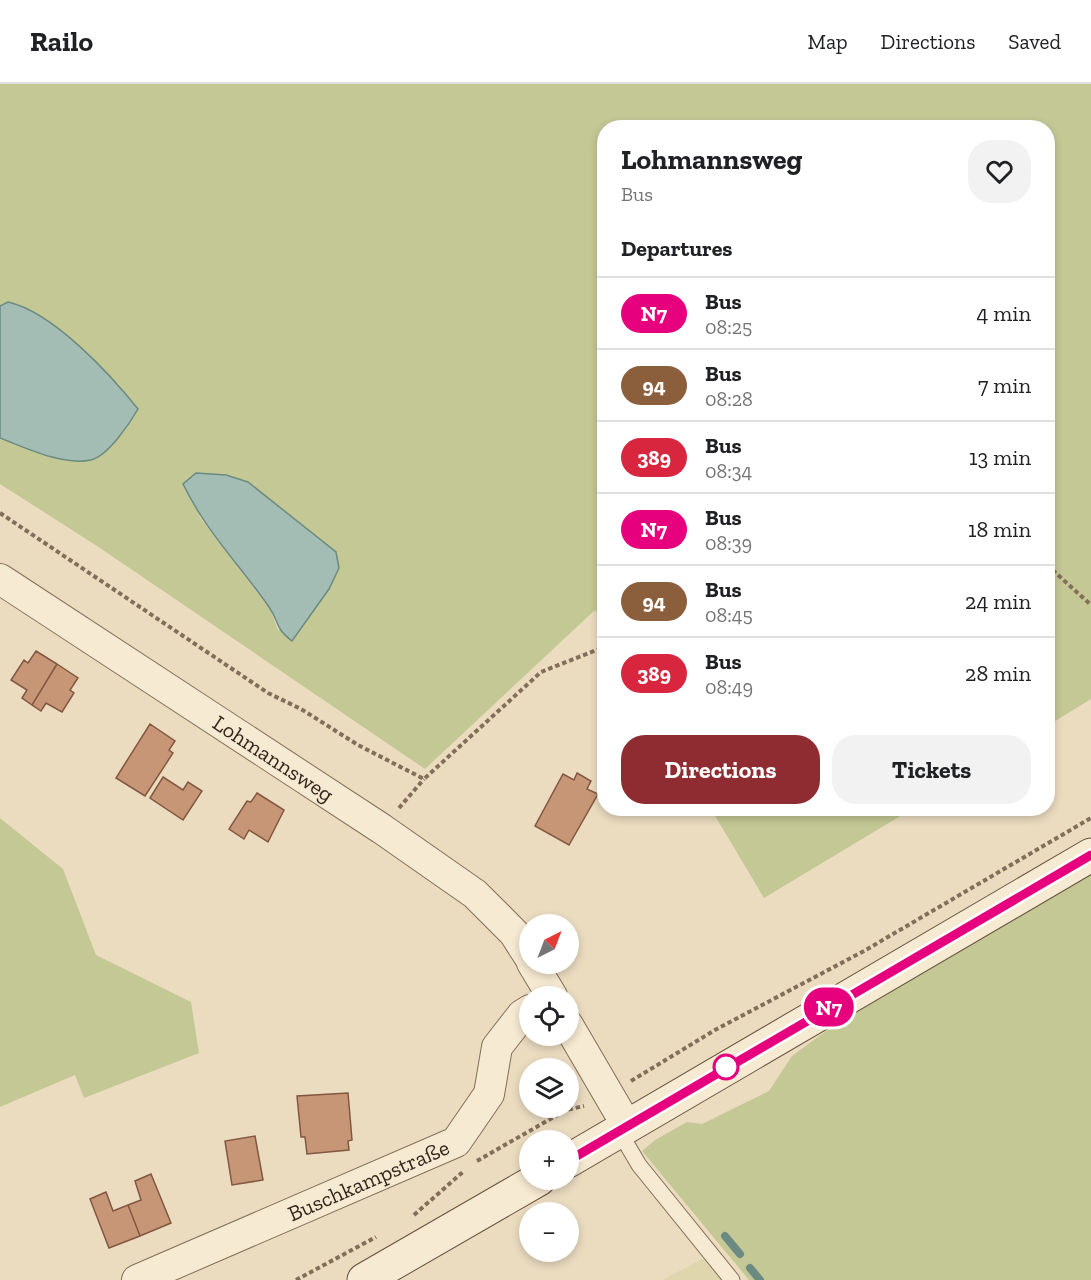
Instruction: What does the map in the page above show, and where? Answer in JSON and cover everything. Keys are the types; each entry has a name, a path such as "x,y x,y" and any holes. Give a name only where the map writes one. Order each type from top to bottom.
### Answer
{"main road":[{"path":"579,1154 1091,855"},
{"path":"364,1280 520,1190"}],"street":[{"name":"Lohmannsweg","path":"0,579 382,829 475,894 519,941"},
{"name":"Buschkampstraße","path":"137,1280 456,1142 489,1094 497,1047 519,1019"},
{"path":"579,1045 623,1128"}],"lane":[{"path":"623,1128 639,1165 732,1280"}],"path":[{"path":"0,513 268,693 424,779"},
{"path":"1055,572 1091,605"},
{"path":"382,829 424,779 541,672 597,650"},
{"path":"405,1220 488,1154 566,1110 578,1109 716,1029 864,951 1091,818"},
{"path":"296,1280 384,1232"}],"shaded area":[{"path":"704,1258 723,1280 662,1280"}],"green space":[{"path":"0,84 1091,84 1091,699 1055,721 1055,120 597,120 597,613 595,610 425,769 97,546 0,484 0,438 66,459 102,454 138,409 119,385 48,320 8,302 0,306","holes":["274,502 336,552 337,566 329,590 321,599 301,616 278,630 270,609 199,516"]},
{"path":"715,816 900,816 764,898"},
{"path":"0,818 63,869 96,955 191,1002 199,1053 84,1098 75,1075 0,1107"},
{"path":"1091,868 1091,1280 749,1280 642,1151 655,1140 687,1122 702,1124 769,1091 792,1056 857,1008"}],"water":[{"path":"8,302 25,308 62,331 96,362 138,409 118,438 98,457 80,461 57,458 0,438 0,306"},
{"path":"196,473 226,475 248,482 336,552 339,568 329,589 292,641 282,632 269,607 192,502 183,484"}],"building":[{"path":"36,651 57,664 32,705 22,698 27,690 11,680 24,660 28,663"},
{"path":"57,664 78,678 70,690 74,693 62,712 46,703 41,711 32,705"},
{"path":"150,724 175,741 169,750 173,753 145,796 116,778"},
{"path":"577,773 591,781 587,789 597,794 597,796 569,845 535,826 563,774 574,780"},
{"path":"163,777 183,790 188,782 202,791 183,820 150,798"},
{"path":"257,793 284,810 268,842 249,830 244,839 229,829 247,801 251,802"},
{"path":"348,1093 352,1140 348,1141 349,1150 307,1154 305,1137 301,1137 297,1096"},
{"path":"255,1136 263,1180 232,1185 225,1141"},
{"path":"151,1174 171,1223 140,1236 128,1205 141,1200 135,1181"},
{"path":"106,1192 113,1211 128,1205 140,1236 109,1248 90,1199"}],"waterway":[{"path":"725,1236 740,1254"},
{"path":"750,1268 760,1280"}],"bus line":[{"name":"N7","path":"579,1154 1091,855"}]}
